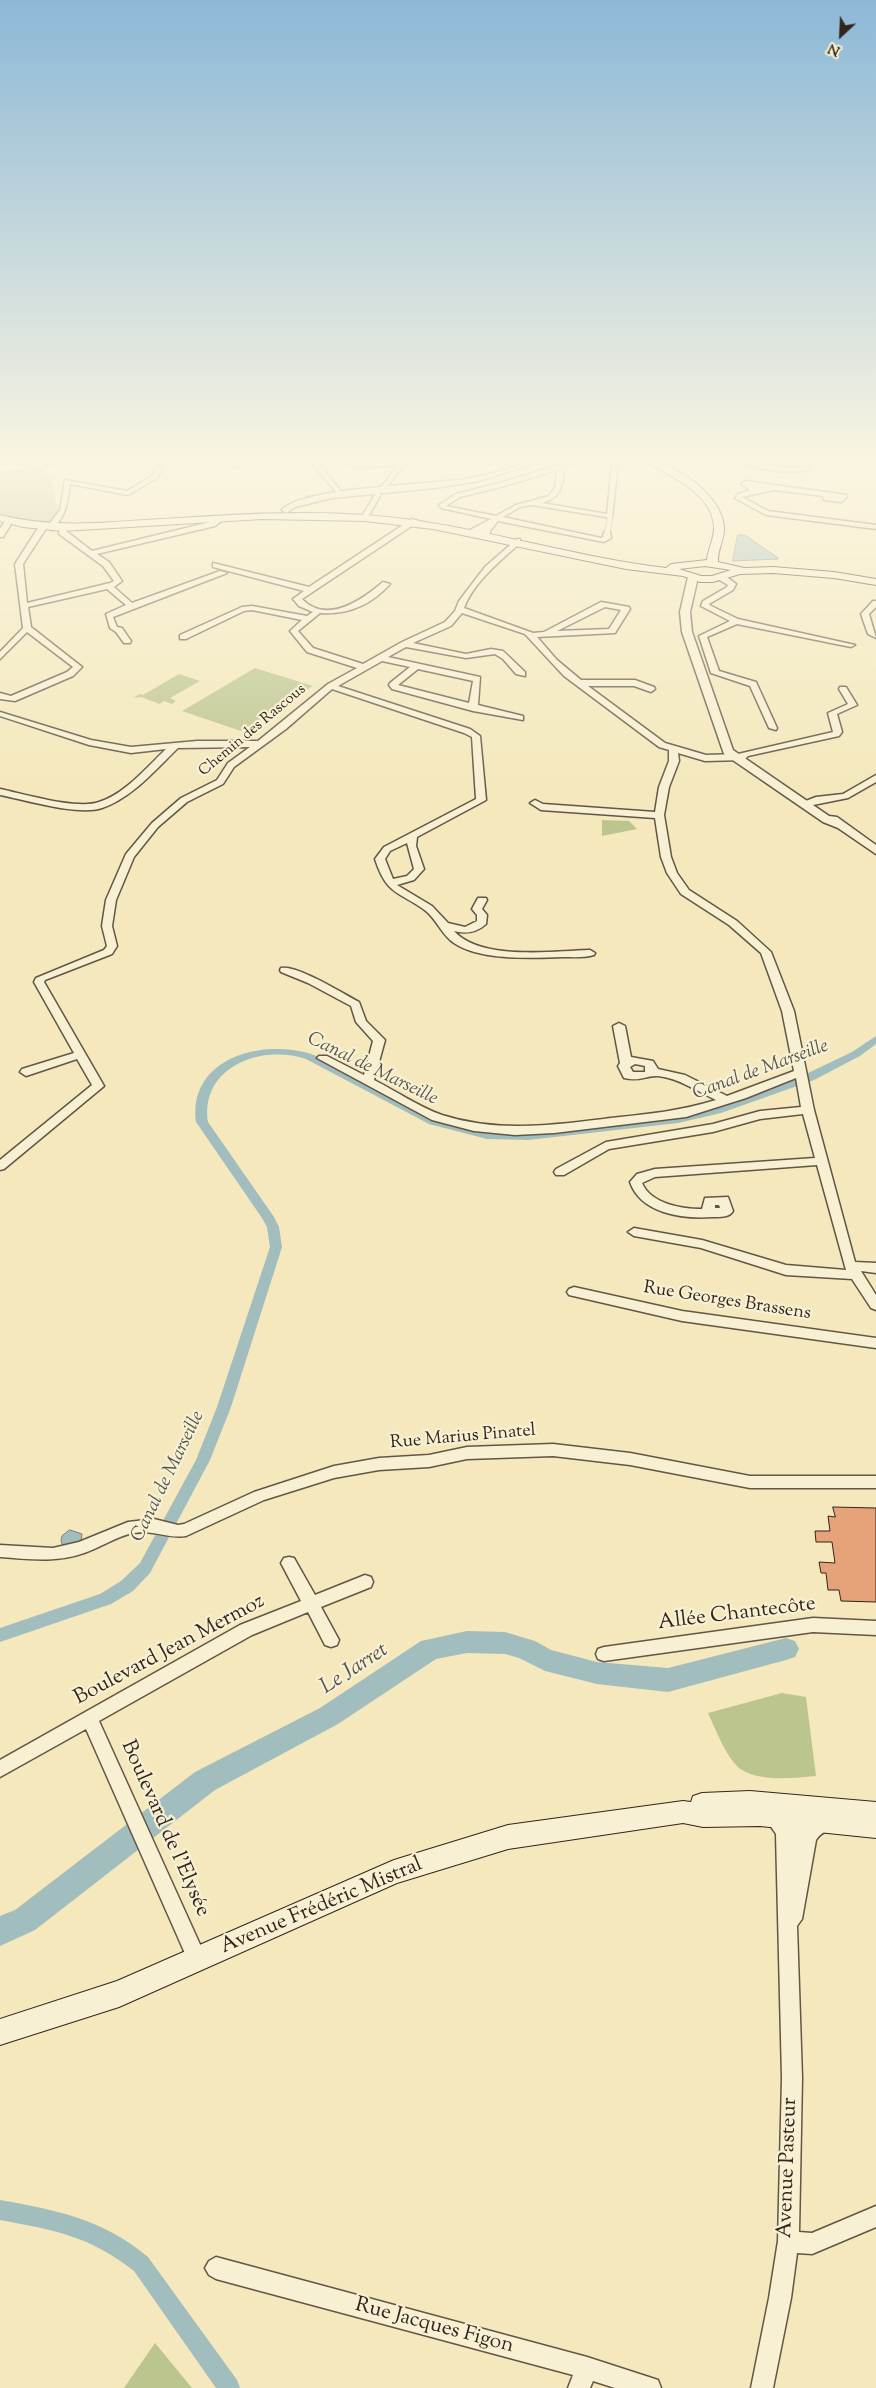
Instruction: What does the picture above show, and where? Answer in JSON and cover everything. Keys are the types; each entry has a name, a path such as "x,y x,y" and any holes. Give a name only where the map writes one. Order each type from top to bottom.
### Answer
{"main road":[{"path":"652,569 794,571 875,580"},
{"path":"683,569 691,570 708,579 719,570"},
{"name":"Avenue Frédéric Mistral","path":"784,1811 827,1822 876,1826"},
{"name":"Avenue Frédéric Mistral","path":"0,2032 119,1994 394,1872 498,1840 602,1822 683,1812 703,1816 784,1811 876,1813"}],"street":[{"path":"0,696 12,699 70,674 78,667 27,628 20,569"},
{"path":"24,606 116,583 119,580 110,569"},
{"path":"233,569 310,590"},
{"path":"341,569 298,597 297,601 318,611 335,612 355,608 386,584"},
{"path":"488,569 463,600 461,610 519,628 532,635 554,662 612,706 633,725 673,750 711,758 836,734 838,732 832,713 853,705 843,689"},
{"path":"691,570 690,597 685,612 687,632 718,726 737,754 876,850"},
{"path":"719,570 732,584 730,588 706,603 705,606 736,621 851,645"},
{"path":"127,641 119,630 114,628 109,616 223,572"},
{"path":"690,597 700,584 708,579"},
{"path":"108,586 131,606"},
{"path":"876,603 865,614 872,634 876,636"},
{"path":"546,634 604,604 626,609 606,642"},
{"path":"184,637 242,609 252,608 308,619"},
{"name":"Chemin des Rascous","path":"3,1160 98,1086 39,982 41,978 108,952 112,946 107,926 111,900 129,856 136,845 169,812 184,800 220,782 232,765 261,744 331,686 405,644 448,624 461,610"},
{"path":"318,611 294,631 310,650 364,667"},
{"path":"736,621 703,636 715,673 753,684 774,728"},
{"path":"0,656 27,628"},
{"path":"532,635 612,631"},
{"path":"405,644 464,656 474,656 483,651 494,652 505,656 515,669 522,674"},
{"path":"381,658 478,679 473,708"},
{"path":"416,666 393,685 394,688 520,718"},
{"path":"579,682 636,683 651,689"},
{"path":"331,686 467,731 476,736 481,800 396,843 380,859 390,883 398,892 434,912 450,933 465,945 502,953 590,953"},
{"path":"2,714 89,742 139,750 175,746 261,744"},
{"path":"0,792 70,805 99,806 135,781 175,746"},
{"path":"673,750 674,761 664,787 659,814 666,857 677,883 685,892 733,923 766,952 788,1011 808,1110 853,1271 876,1305"},
{"path":"806,803 845,796 876,778"},
{"path":"535,803 541,806 591,812 659,814"},
{"path":"390,883 407,880 418,874 419,870 411,846 413,834"},
{"path":"446,926 465,930 477,927 482,922 482,915 477,909 482,900"},
{"path":"285,970 309,979 355,1004 358,1008 358,1017 370,1033 379,1040 368,1082"},
{"path":"619,1026 626,1064 625,1072 633,1076 647,1076 652,1071 681,1078 726,1100"},
{"path":"26,1072 79,1055"},
{"path":"323,1058 424,1112 448,1121 474,1127 515,1131 554,1129 686,1113 800,1077"},
{"path":"560,1172 606,1146 713,1128 760,1116 808,1110"},
{"path":"708,1213 667,1211 644,1195 637,1187 636,1182 641,1177 655,1173 822,1161"},
{"path":"634,1232 702,1244 786,1270 853,1271 876,1268"},
{"name":"Rue Georges Brassens","path":"574,1292 682,1316 876,1343"},
{"name":"Rue Marius Pinatel","path":"0,1551 54,1554 68,1552 128,1528 154,1525 178,1531 186,1530 259,1496 334,1472 379,1464 429,1461 467,1453 553,1450 630,1460 675,1470 750,1482 827,1484 876,1482"},
{"path":"289,1563 331,1640"},
{"name":"Boulevard Jean Mermoz","path":"0,1769 246,1630 365,1582"},
{"name":"Allée Chantecôte","path":"604,1654 813,1625 876,1628"},
{"name":"Boulevard de l'Elysée","path":"89,1717 198,1960"},
{"name":"Avenue Pasteur","path":"784,1811 795,1896"},
{"name":"Avenue Pasteur","path":"784,1811 780,1823 785,1834 786,1917 790,1946"},
{"name":"Avenue Pasteur","path":"762,2388 780,2298 788,2241 792,2078 790,1946 795,1896 808,1838 814,1828 827,1822"},
{"path":"788,2241 812,2244 876,2216"},
{"name":"Rue Jacques Figon","path":"216,2268 583,2378 650,2388"}],"green space":[{"path":"255,668 313,686 241,731 182,711"},
{"path":"179,674 200,681 170,698 176,701 172,704 164,701 160,704 141,697 133,698 140,694 143,695"},
{"path":"602,820 629,821 637,829 602,836"},
{"path":"782,1693 806,1697 816,1776 768,1778 742,1770 727,1752 708,1713"},
{"path":"155,2343 192,2388 124,2388"}],"water":[{"path":"70,1530 82,1534 81,1542 63,1546 62,1536"}],"building":[{"path":"833,1507 876,1508 876,1602 841,1601 839,1590 828,1590 826,1573 821,1573 819,1562 835,1563 832,1542 816,1542 815,1531 830,1531 828,1516 835,1517"}],"waterway":[{"name":"Canal de Marseille","path":"0,1635 105,1599 127,1586 145,1568 203,1460 224,1407 276,1247 273,1227 268,1217 202,1122 200,1109 202,1097 215,1076 225,1067 236,1060 261,1052 286,1051 298,1053 310,1057 433,1121 487,1135 528,1136 678,1119 717,1110 810,1077 856,1054 876,1039"},
{"name":"Le Jarret","path":"0,1931 25,1920 205,1781 329,1716 430,1649 467,1642 505,1643 526,1649 545,1660 597,1673 668,1680 786,1649"},
{"name":"Canal de Marseille","path":"0,2210 75,2226 92,2232 125,2251 141,2264 229,2388"}]}
